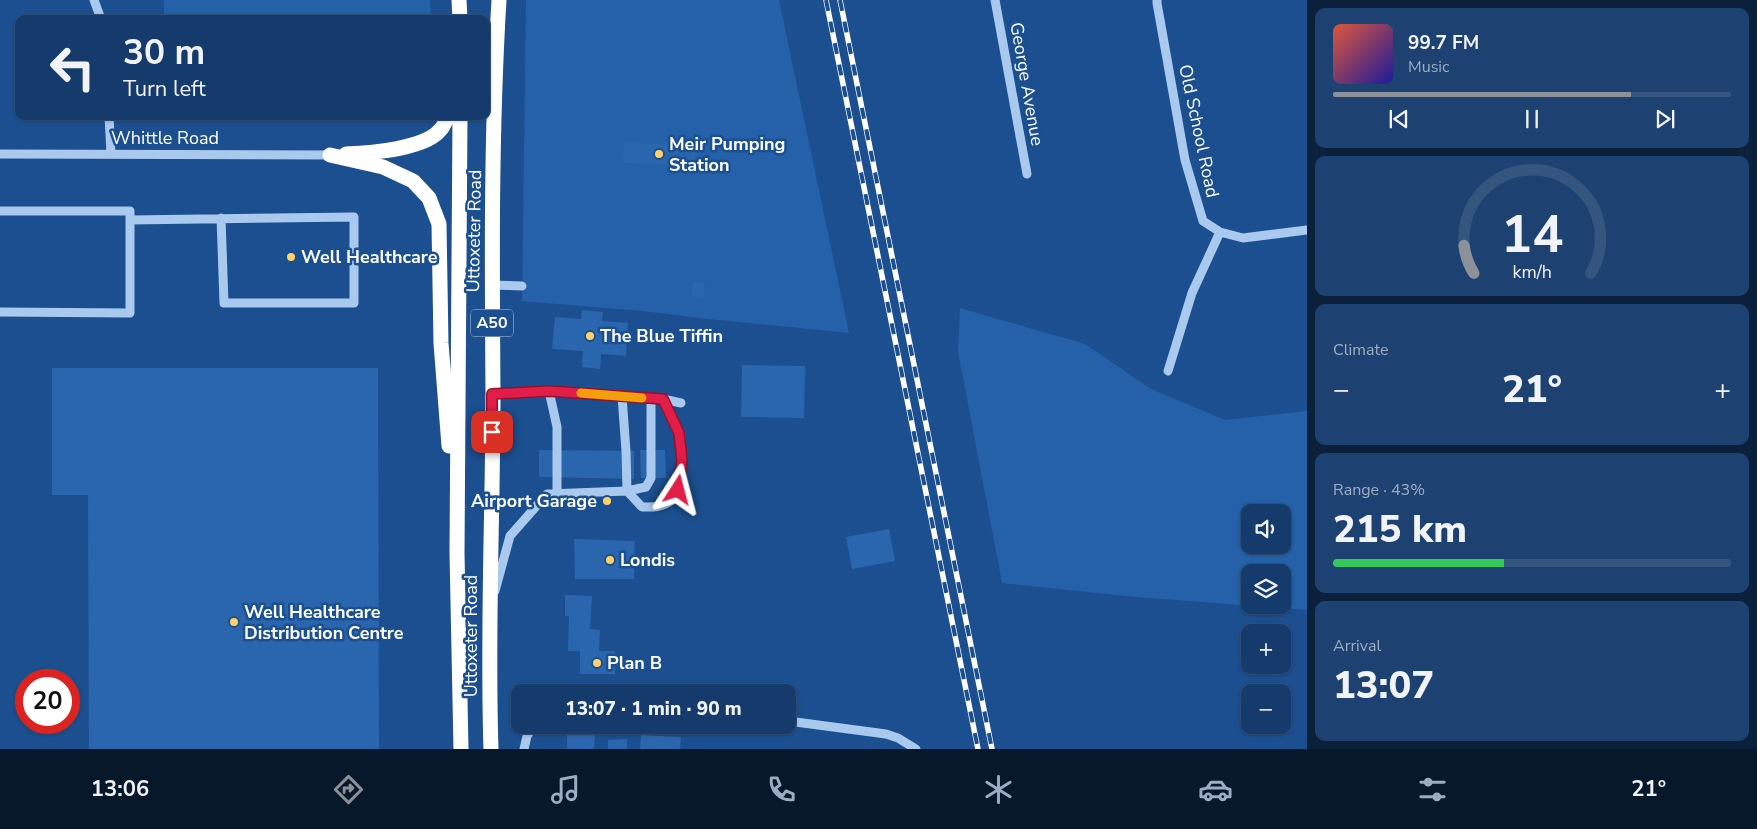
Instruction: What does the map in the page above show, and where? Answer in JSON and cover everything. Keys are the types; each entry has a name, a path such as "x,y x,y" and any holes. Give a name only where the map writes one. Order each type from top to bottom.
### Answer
{"highway":[{"path":"459,0 460,15"},
{"name":"A50","path":"494,0 496,44"},
{"path":"496,44 499,0"},
{"name":"Uttoxeter Road","path":"490,749 491,285 496,44"},
{"path":"330,155 389,151 428,139 440,131 446,120"},
{"name":"Uttoxeter Road","path":"460,120 458,553 461,749"},
{"path":"330,155 383,167 413,181 429,198 439,224 441,343 458,553"}],"street":[{"path":"94,0 100,15"},
{"name":"George Avenue","path":"995,0 1027,174"},
{"name":"Old School Road","path":"1157,0 1185,160 1203,221 1220,232 1242,238 1307,230"},
{"path":"109,120 111,154"},
{"name":"Whittle Road","path":"0,154 330,155"},
{"path":"0,211 130,210 130,312 0,312"},
{"path":"130,220 221,218 354,217 354,303 224,303 221,218"},
{"path":"1168,371 1192,293 1220,232"},
{"path":"491,285 522,286"},
{"path":"492,394 549,391 663,399 682,403"},
{"path":"549,391 557,427 557,493"},
{"path":"622,396 626,451 626,491 642,507 658,507 671,502 678,490 682,460 679,433 663,399"},
{"path":"490,602 497,585 510,536 547,494 626,491 646,487 651,478 651,398"},
{"path":"796,722 886,734 898,738 916,749"},
{"path":"524,749 528,734"}],"shaded area":[{"path":"164,0 430,0 431,15 164,15"},
{"name":"Meir Pumping Station","path":"526,0 779,0 849,333 643,311 522,301"},
{"path":"960,308 1085,344 1151,389 1225,420 1307,411 1307,610 1291,609 1291,564 1241,564 1241,605 1135,597 1002,583 958,351"}],"building":[{"name":"Meir Pumping Station","path":"624,143 696,145 695,166 623,163"},
{"path":"693,282 705,283 704,297 692,296"},
{"name":"The Blue Tiffin","path":"582,310 603,312 602,321 628,323 626,356 601,354 600,369 582,367 583,351 552,349 555,317 581,319"},
{"path":"742,365 805,366 804,418 741,417"},
{"name":"Well Healthcare Distribution Centre","path":"52,368 378,368 379,749 89,749 88,495 52,495"},
{"path":"539,450 634,451 634,479 539,477"},
{"path":"640,450 665,450 666,478 641,478"},
{"path":"889,529 895,561 852,569 846,537"},
{"path":"574,539 635,541 634,579 575,579"},
{"path":"565,595 592,596 590,629 600,630 599,651 615,651 615,674 580,674 580,651 568,651 569,616 565,616"},
{"path":"567,734 595,735 594,749 567,749"},
{"path":"641,735 681,737 680,749 640,749"},
{"path":"627,739 627,749 608,749 608,740"}],"railway":[{"path":"826,0 978,749"},
{"path":"840,0 992,749"}],"slow traffic":[{"path":"581,393 642,398"}],"place":[{"name":"Meir Pumping Station","path":"659,154"},
{"name":"Well Healthcare","path":"291,257"},
{"name":"The Blue Tiffin","path":"590,336"},
{"name":"Airport Garage","path":"607,501"},
{"name":"Londis","path":"610,560"},
{"name":"Well Healthcare Distribution Centre","path":"234,622"},
{"name":"Plan B","path":"597,663"}],"route":[{"path":"492,432 492,394 549,391 663,399 679,433 682,460 678,490"}]}
